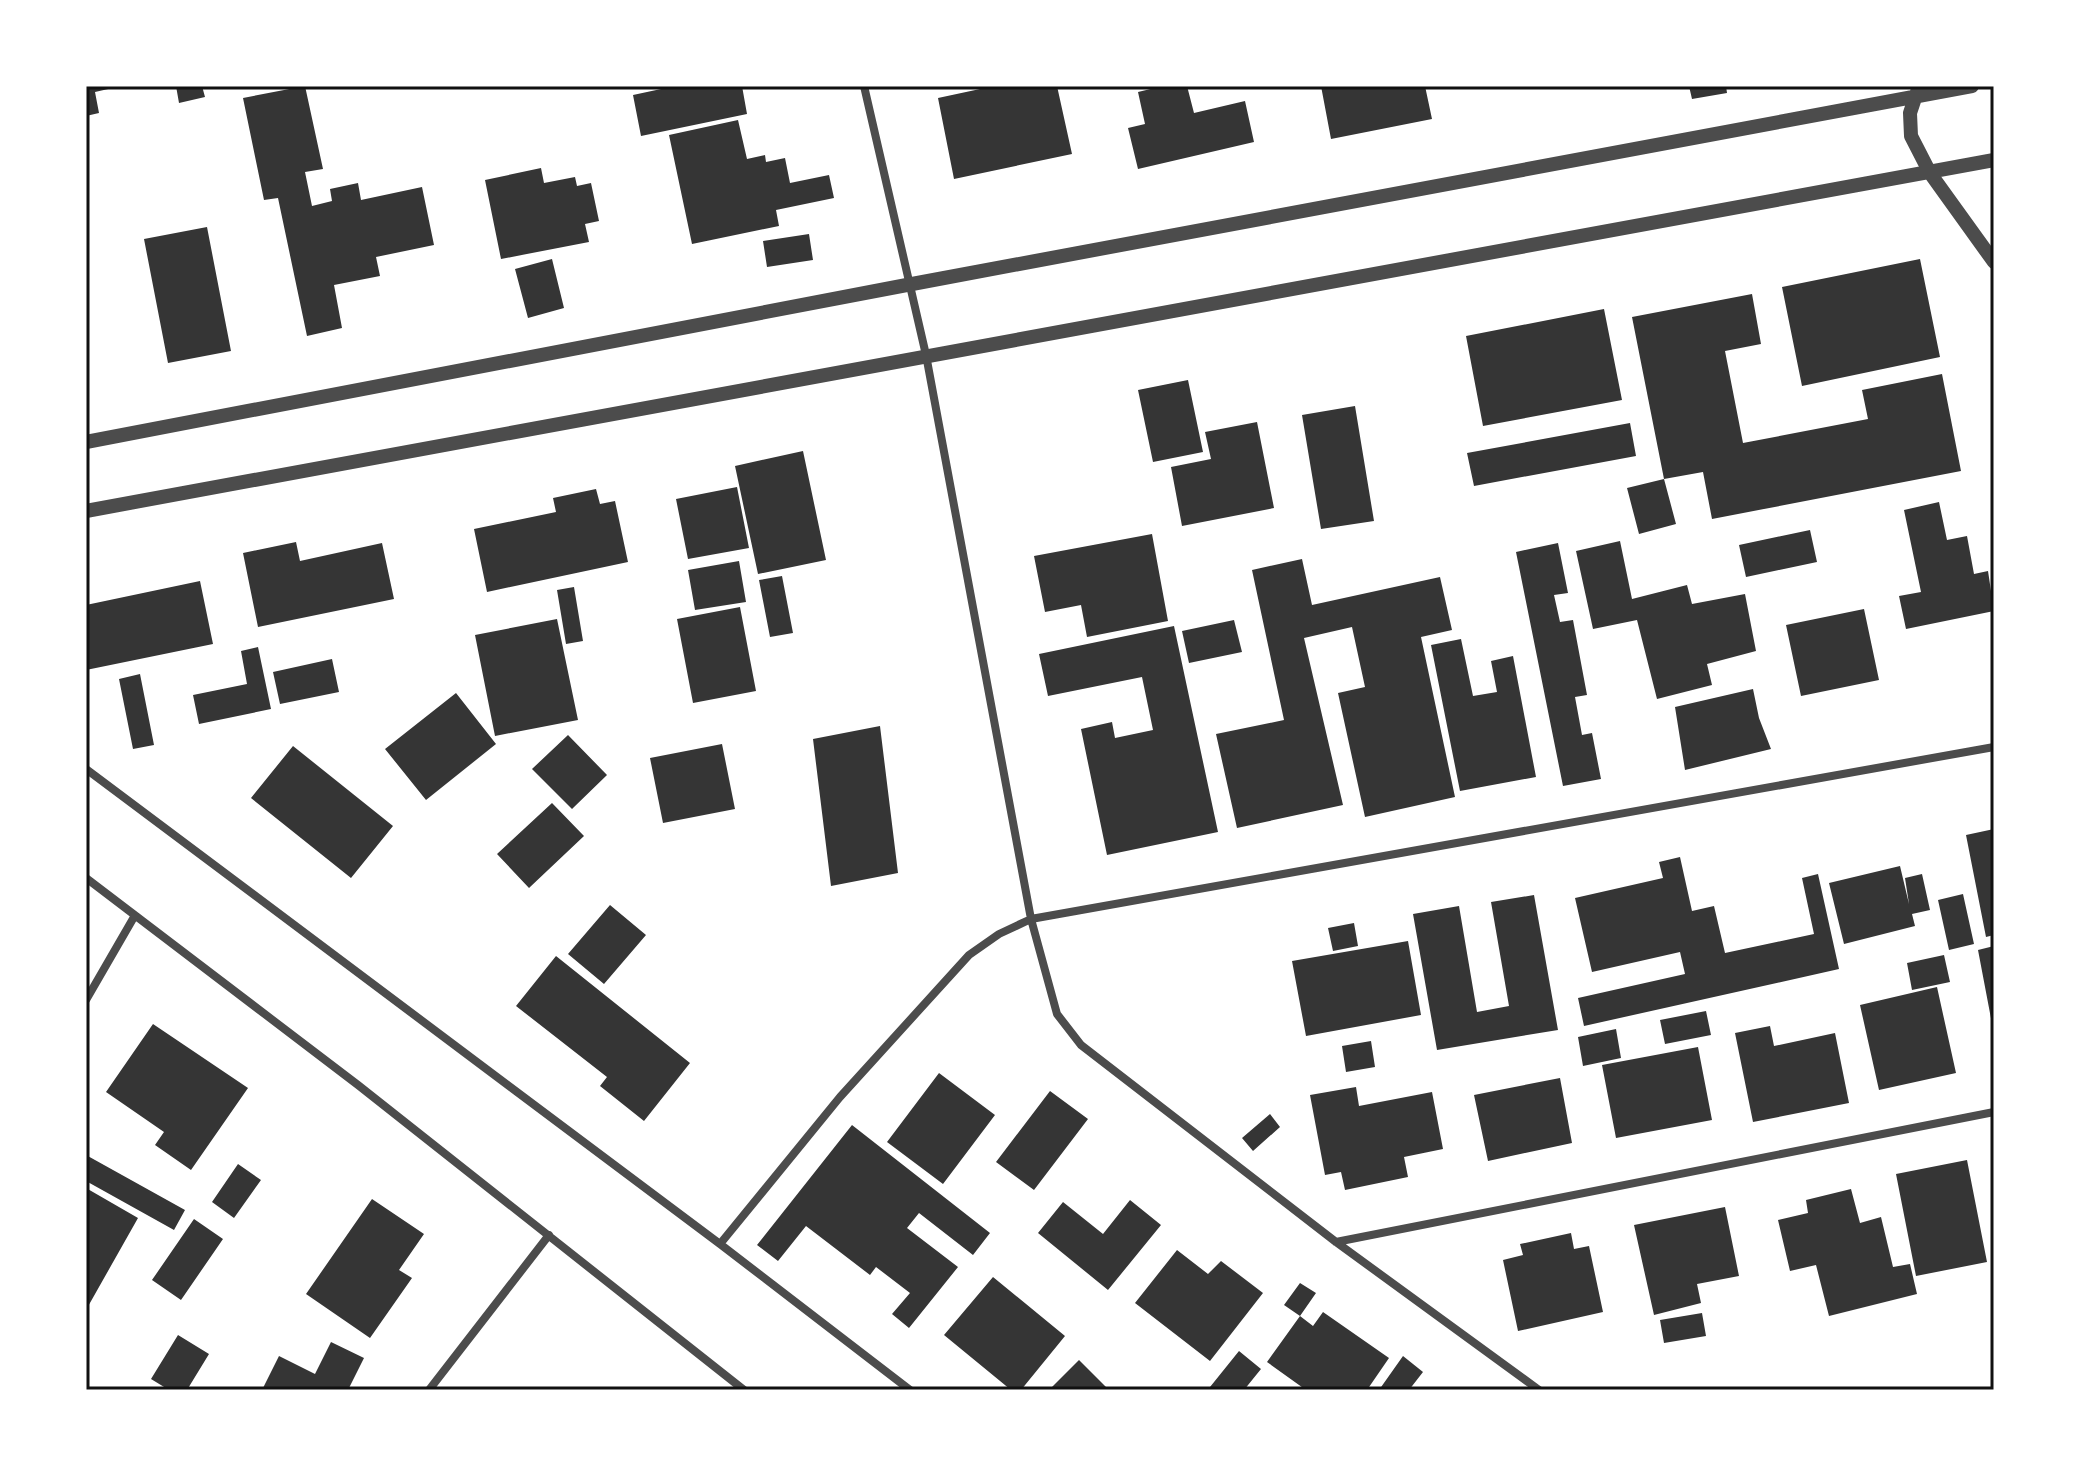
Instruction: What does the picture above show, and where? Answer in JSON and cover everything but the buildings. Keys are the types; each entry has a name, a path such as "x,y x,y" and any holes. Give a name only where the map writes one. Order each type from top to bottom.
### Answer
{"street":[{"path":"864,86 912,284 1031,919 1057,1014 1081,1045 1336,1242 1539,1390"},
{"path":"86,442 1916,92 1972,86"},
{"path":"1916,92 1910,113 1911,136 1930,173 1991,257"},
{"path":"86,511 1994,160"},
{"path":"720,1244 840,1097 969,955 999,934 1031,919 1994,747"},
{"path":"86,769 910,1390"},
{"path":"86,878 358,1085 744,1390"},
{"path":"86,1000 134,917"},
{"path":"1336,1242 1994,1112"},
{"path":"429,1390 549,1235"}]}
